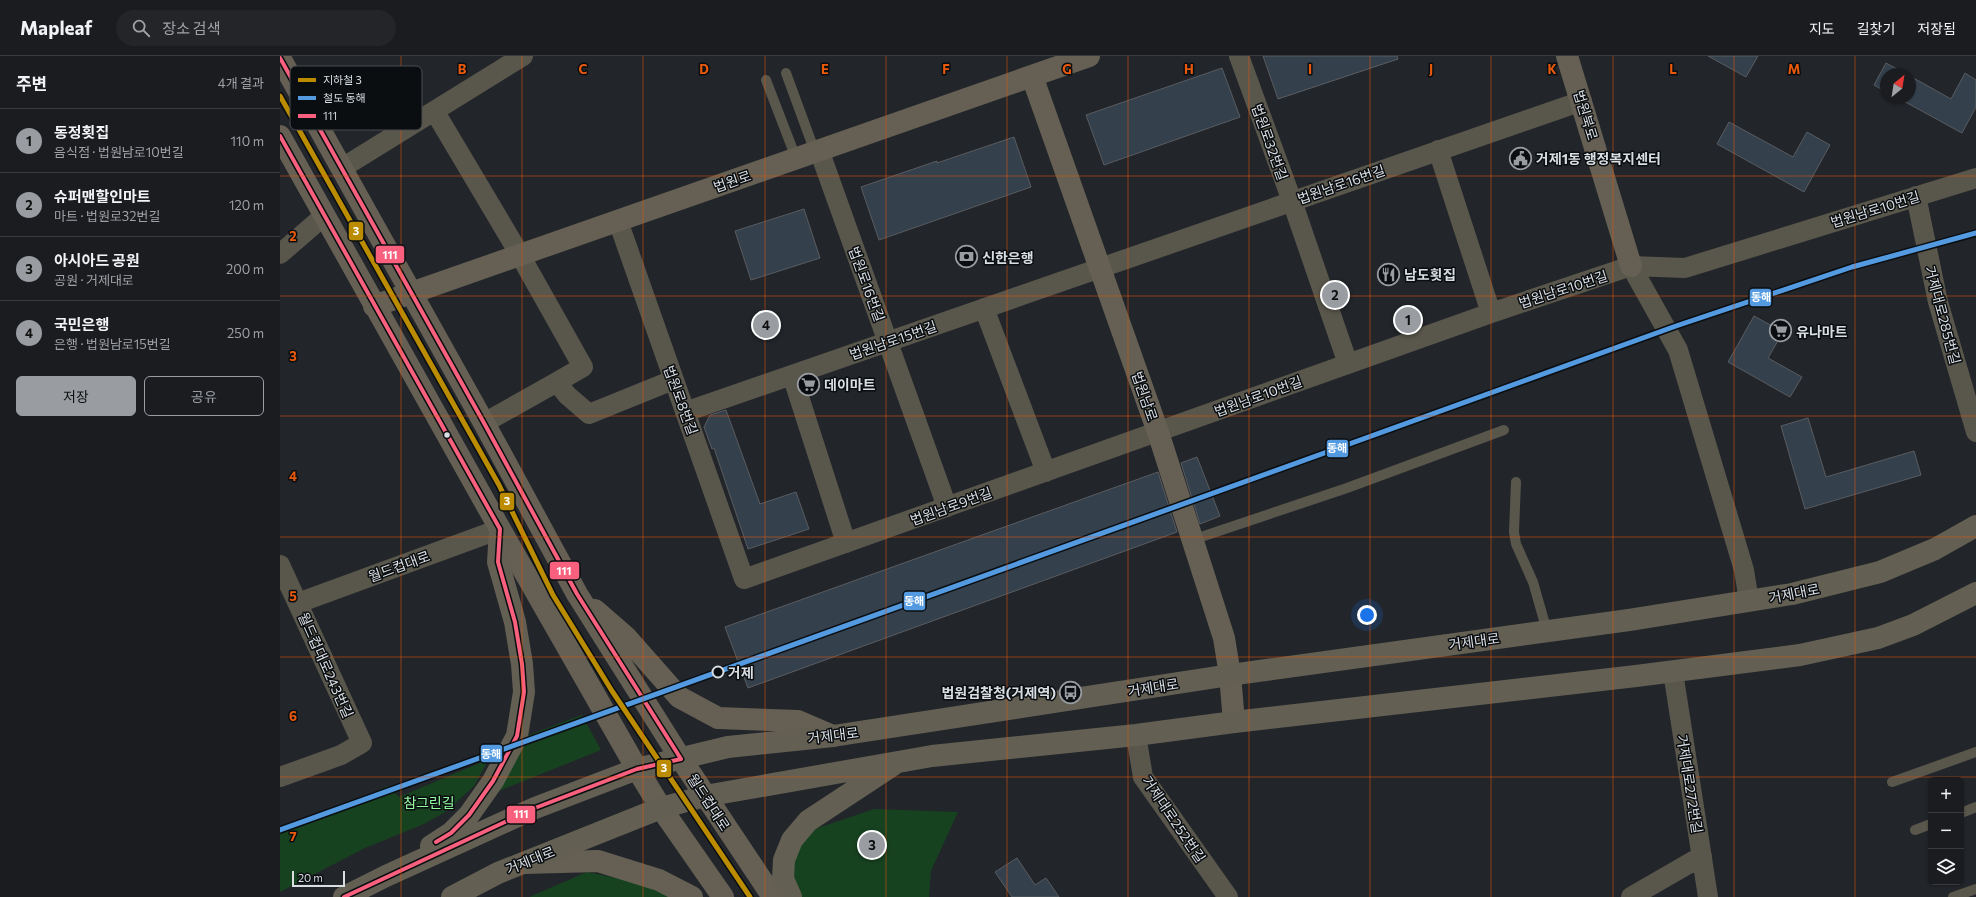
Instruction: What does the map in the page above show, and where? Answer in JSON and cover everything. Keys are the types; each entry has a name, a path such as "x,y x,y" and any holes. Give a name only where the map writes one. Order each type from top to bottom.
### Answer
{"main road":[{"name":"법원로","path":"374,306 1089,56"},
{"name":"법원북로","path":"1568,56 1631,266"},
{"name":"월드컵대로","path":"280,58 290,76"},
{"name":"법원남로","path":"1032,76 1158,432 1224,638 1230,675 1234,722"},
{"name":"월드컵대로","path":"321,130 484,423 577,594 681,759 773,897"},
{"path":"280,136 374,306 637,769 661,808 723,897"},
{"name":"거제대로","path":"344,897 386,876 481,834 535,808 637,769 728,747 833,736 1230,675 1749,602 1830,586 1880,572 1935,549 1976,526"},
{"path":"386,876 451,833 469,815 493,780 517,736 524,692 522,664 515,622 498,562 500,529"},
{"name":"거제대로","path":"452,897 498,873 523,863 661,808 705,796 932,756 1136,736 1234,722 1673,672 1800,655 1878,638 1913,625 1976,593"},
{"path":"577,594 626,637 679,697 718,718 798,721 833,736"},
{"path":"791,897 783,879 784,860 792,840 808,821 846,798 899,761"},
{"path":"523,863 598,861 659,880 692,897"}],"street":[{"path":"422,120 523,56"},
{"name":"법원로32번길","path":"1239,56 1292,201 1348,364"},
{"name":"법원남로16번길","path":"1100,268 1582,101"},
{"path":"435,112 520,255 583,367 484,423"},
{"path":"342,168 405,130"},
{"path":"1438,150 1491,313"},
{"name":"법원로16번길","path":"810,153 888,342 947,507"},
{"name":"법원남로10번길","path":"1158,432 1491,313 1631,266 1685,268 1976,178"},
{"name":"거제대로285번길","path":"1916,196 1938,302 1976,432"},
{"path":"280,254 325,215"},
{"name":"법원로8번길","path":"618,220 744,579"},
{"path":"1631,266 1678,350 1744,570 1749,602"},
{"name":"법원남로15번길","path":"685,412 1100,268"},
{"path":"984,308 1046,472"},
{"path":"792,375 846,543"},
{"path":"557,382 567,395 588,414 673,380"},
{"name":"법원남로9번길","path":"744,579 1158,432"},
{"name":"월드컵대로","path":"298,602 500,529"},
{"name":"월드컵대로243번길","path":"280,565 362,742 341,755 280,777"},
{"name":"거제대로272번길","path":"1673,672 1708,897"},
{"name":"거제대로252번길","path":"1136,736 1143,777 1228,897"},
{"path":"1631,897 1702,856"}],"lane":[{"path":"786,73 810,153"},
{"path":"766,80 810,153"},
{"path":"1192,540 1347,488 1504,430"},
{"path":"1516,482 1514,532 1516,544 1533,582 1546,631"},
{"path":"1892,782 1976,752"},
{"path":"1964,812 1976,807"},
{"path":"1915,830 1928,825"},
{"path":"1953,897 1976,889"}],"green space":[{"name":"참그린길","path":"582,715 601,750 494,793 526,736"},
{"name":"참그린길","path":"489,759 474,786 447,811 424,824 365,848 280,892 280,832 388,786 399,797"},
{"path":"874,809 958,812 931,871 929,897 799,897 792,879 792,871 796,856 809,831"},
{"path":"587,872 655,886 671,897 529,897"}],"building":[{"path":"1263,56 1397,56 1398,59 1278,99"},
{"path":"1708,56 1758,56 1746,77"},
{"path":"1886,63 1895,68 1883,68"},
{"path":"1222,68 1240,117 1104,165 1086,115"},
{"path":"1965,73 1976,80 1976,107 1962,133 1909,104 1916,104 1916,79 1951,99"},
{"path":"1880,74 1880,88 1874,85"},
{"path":"1729,122 1793,157 1807,132 1830,145 1804,192 1717,144"},
{"path":"1014,137 1031,187 879,240 861,187"},
{"path":"804,209 820,258 751,280 735,231"},
{"path":"1754,316 1783,332 1768,358 1802,377 1790,397 1728,362"},
{"path":"726,410 760,504 796,492 809,529 748,549 714,448 712,449 704,427 710,415"},
{"path":"1808,418 1826,477 1914,451 1921,475 1805,509 1781,426"},
{"path":"1197,457 1220,516 1200,524 1181,463"},
{"path":"1158,472 1177,532 748,688 725,627"},
{"path":"1017,858 1035,885 1046,878 1059,897 1012,897 995,872"}],"metro line":[{"name":"3","path":"280,96 290,114"},
{"name":"3","path":"299,130 499,485 553,595 612,691 750,897"}],"rail line":[{"name":"동해","path":"280,830 1676,326 1852,267 1976,233"}],"transit line":[{"name":"111","path":"280,58 290,76"},
{"name":"111","path":"320,130 484,423 577,594 681,759 637,769 535,808 344,897"},
{"name":"111","path":"280,136 500,529 498,562 515,622 522,664 524,692 517,736 493,781 469,815 451,833 436,842"}],"place":[{"name":"거제1동 행정복지센터","path":"1521,158"},
{"name":"신한은행","path":"967,257"},
{"name":"남도횟집","path":"1388,274"},
{"name":"슈퍼맨할인마트","path":"1335,295"},
{"name":"동정횟집","path":"1408,320"},
{"name":"국민은행","path":"766,325"},
{"name":"유나마트","path":"1781,331"},
{"name":"데이마트","path":"808,384"},
{"name":"거제","path":"718,672"},
{"name":"법원검찰청(거제역)","path":"1071,692"},
{"name":"아시아드 공원","path":"872,845"}]}
